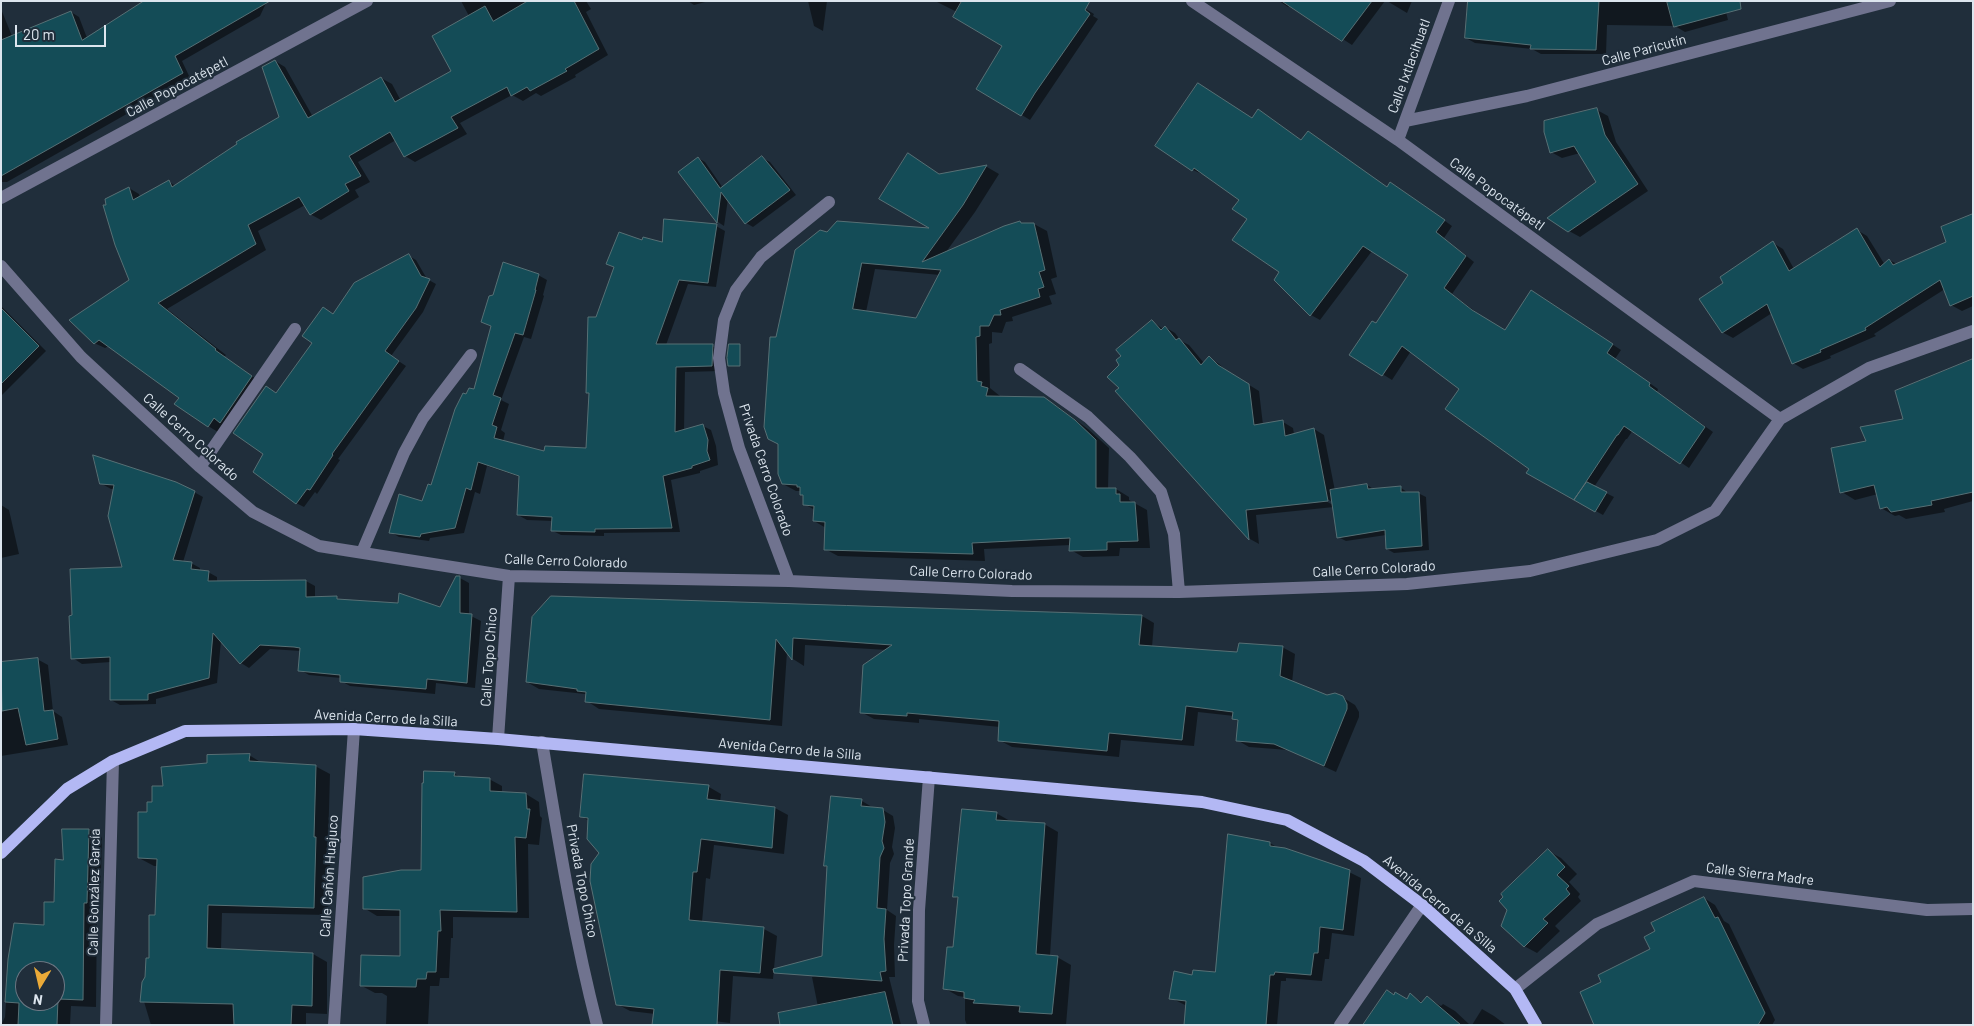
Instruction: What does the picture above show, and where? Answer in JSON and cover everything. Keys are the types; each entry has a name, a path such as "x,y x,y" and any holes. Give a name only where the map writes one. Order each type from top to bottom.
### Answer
{"main road":[{"name":"Avenida Cerro de la Silla","path":"1,853 68,789 113,761 185,731 354,729 542,742 1202,802 1287,820 1364,860 1422,905 1515,989 1536,1025"}],"street":[{"name":"Calle Popocatépetl","path":"1,198 367,1"},
{"name":"Calle Popocatépetl","path":"1192,1 1398,140 1780,420"},
{"name":"Calle Ixtlacihuatl","path":"1398,140 1449,1"},
{"name":"Calle Paricutín","path":"1405,121 1527,96 1890,1"},
{"name":"Privada Cerro Colorado","path":"789,581 739,448 724,394 719,358 724,320 736,290 761,258 829,202"},
{"name":"Calle Cerro Colorado","path":"1,266 81,357 200,467 253,512 320,546 509,576 789,581 1012,591 1179,592 1407,584 1530,570 1658,540 1715,511 1780,420 1869,368 1973,331"},
{"path":"200,467 294,329"},
{"path":"362,552 404,453 423,418 471,355"},
{"path":"1020,369 1088,417 1130,457 1162,492 1174,534 1179,592"},
{"name":"Calle Topo Chico","path":"498,739 509,576"},
{"name":"Calle Cañón Huajuco","path":"334,1025 354,729"},
{"name":"Privada Topo Chico","path":"542,742 564,874 585,980 597,1025"},
{"name":"Calle González García","path":"106,1025 113,761"},
{"name":"Privada Topo Grande","path":"924,1025 918,1000 919,910 929,777"},
{"name":"Calle Sierra Madre","path":"1515,989 1597,924 1694,881 1927,910 1973,908"},
{"path":"1340,1025 1422,905"}],"building":[{"path":"144,1 270,1 175,56 183,73 1,176 1,40 71,11 82,40"},
{"path":"528,1 574,1 599,49 565,69 567,71 530,91 527,87 511,96 507,87 451,117 458,128 404,157 390,132 349,156 361,176 345,184 349,191 310,215 299,197 248,225 256,244 158,303 215,350 252,376 220,423 214,418 208,427 174,404 179,398 99,340 94,344 69,320 129,280 115,245 103,205 106,205 105,199 129,187 133,200 169,180 172,187 237,144 236,142 279,117 262,67 275,60 308,118 381,77 395,102 451,71 432,36 485,6 493,21"},
{"path":"962,1 1090,1 1085,10 1090,14 1021,116 976,89 1002,46 953,17"},
{"path":"1282,1 1372,1 1342,41"},
{"path":"1468,1 1599,1 1596,50 1530,49 1531,45 1465,38"},
{"path":"1667,1 1740,1 1741,9 1674,27"},
{"path":"1198,83 1252,118 1258,109 1301,140 1308,131 1387,187 1390,182 1445,220 1436,232 1466,256 1444,288 1472,310 1505,330 1531,290 1613,344 1607,353 1650,383 1649,386 1705,427 1680,464 1624,426 1574,500 1526,473 1529,469 1445,409 1459,389 1402,346 1382,376 1349,355 1372,321 1376,323 1408,275 1363,246 1310,316 1274,280 1279,272 1232,240 1247,219 1232,209 1239,200 1194,168 1192,171 1155,146"},
{"path":"1597,108 1605,135 1638,184 1568,232 1547,218 1596,182 1574,146 1550,153 1544,132 1544,121"},
{"path":"908,153 939,174 987,165 963,205 922,262 1004,226 1020,221 1021,223 1034,223 1045,270 1039,272 1044,287 1038,289 1040,297 1000,310 1001,315 994,315 989,326 980,326 980,336 976,337 977,381 982,382 981,386 988,388 986,396 1044,397 1075,420 1096,440 1096,488 1116,488 1116,494 1120,494 1120,502 1135,502 1138,541 1107,542 1107,550 1069,551 1070,538 972,543 973,554 824,550 825,522 813,521 814,506 803,505 803,495 800,495 800,487 782,484 778,474 778,444 768,439 764,427 770,337 776,337 795,250 820,230 827,232 837,221 929,228 879,199","holes":["862,263 941,270 916,318 853,309"]},
{"path":"762,156 790,190 745,224 721,192 717,223 678,172 698,157 720,188"},
{"path":"1973,214 1973,296 1950,306 1940,280 1865,328 1866,330 1792,364 1767,304 1722,333 1699,299 1723,283 1720,277 1773,241 1789,271 1857,228 1880,267 1889,259 1893,265 1946,242 1941,227"},
{"path":"664,219 717,224 708,283 679,280 656,344 713,344 712,366 676,367 675,432 703,424 708,440 707,451 710,460 692,466 692,468 663,476 672,528 595,529 595,532 551,531 552,517 517,515 519,476 478,462 471,490 466,488 455,528 421,534 420,537 389,533 399,494 422,501 428,484 431,485 455,409 463,393 466,394 469,388 474,389 491,326 481,322 489,296 493,295 503,262 539,274 523,335 515,333 493,395 501,398 492,425 497,427 494,438 544,451 545,446 586,448 589,393 586,393 588,317 596,317 614,267 606,264 619,232 642,240 643,237 662,242"},
{"path":"409,254 421,276 430,279 416,308 385,351 399,361 332,454 310,490 307,489 296,504 253,472 263,454 233,433 266,386 276,393 312,343 302,336 323,307 333,314 354,283"},
{"path":"1,308 39,346 1,384"},
{"path":"1152,320 1161,330 1165,326 1176,340 1179,338 1201,365 1209,356 1218,365 1249,384 1254,425 1283,420 1285,436 1314,428 1328,501 1246,510 1249,540 1115,391 1119,388 1107,377 1119,365 1116,360 1121,356 1116,350"},
{"path":"729,344 740,344 740,366 728,366"},
{"path":"1973,359 1973,492 1931,501 1932,505 1891,512 1887,507 1880,509 1874,485 1840,493 1831,448 1866,441 1860,427 1903,419 1895,391"},
{"path":"93,455 176,482 195,491 173,560 192,562 191,569 209,571 208,581 306,580 306,597 337,596 337,599 398,603 399,593 440,607 456,576 460,576 460,613 472,614 467,683 427,679 426,689 340,682 340,675 298,671 300,648 294,647 260,645 240,664 213,633 209,678 148,694 148,700 110,700 110,657 71,659 69,616 72,615 70,569 122,567 108,516 114,485 100,484"},
{"path":"1587,482 1607,492 1595,512 1574,500"},
{"path":"1367,484 1368,489 1401,486 1401,492 1419,492 1422,546 1386,549 1385,530 1337,538 1330,490"},
{"path":"551,596 1142,615 1139,645 1237,652 1239,643 1283,646 1280,676 1327,695 1335,693 1343,696 1347,709 1324,766 1274,744 1236,741 1238,720 1232,719 1233,712 1186,706 1182,740 1109,733 1107,751 998,741 999,721 907,713 907,716 860,713 863,665 892,645 793,638 792,660 776,639 770,720 585,702 586,692 526,682 532,617"},
{"path":"38,658 44,711 53,710 58,739 26,745 18,708 2,711 1,662"},
{"path":"250,754 249,761 316,765 314,908 208,905 207,948 313,953 312,1006 292,1005 291,1025 234,1025 233,1004 140,1002 142,982 145,977 146,958 149,958 149,915 155,915 157,859 138,858 138,812 147,812 147,802 152,802 152,786 163,786 161,767 207,763 207,755"},
{"path":"424,771 455,772 454,776 490,778 490,791 526,793 527,809 530,809 526,838 515,837 517,912 440,910 441,931 438,931 436,972 427,972 426,979 417,979 416,987 360,986 361,955 400,956 400,910 363,909 363,877 401,870 421,870 422,783"},
{"path":"584,774 709,785 707,799 775,807 772,848 701,839 697,872 693,872 689,920 764,927 760,973 720,970 717,1025 652,1025 654,1009 616,1005 590,881 591,864 599,853 587,839 588,818 580,817"},
{"path":"831,796 862,799 861,806 883,808 885,822 882,841 884,848 880,857 877,908 886,909 884,939 886,971 880,972 882,981 774,973 773,969 822,956 827,866 824,866"},
{"path":"962,809 997,812 996,820 1045,823 1036,954 1058,956 1052,1014 1019,1012 1020,1006 973,1003 975,1000 964,998 964,992 943,989 947,947 953,947 958,897 953,897"},
{"path":"62,829 89,829 87,903 84,903 83,1000 65,999 65,961 15,961 15,1003 5,1002 8,959 14,923 44,925 44,902 54,902 55,859 63,860"},
{"path":"1228,834 1270,842 1270,846 1285,848 1350,870 1343,930 1320,927 1318,953 1314,953 1311,975 1275,972 1274,975 1270,975 1266,1025 1184,1025 1186,1001 1169,999 1174,971 1192,975 1193,970 1215,972"},
{"path":"1548,849 1565,867 1557,875 1569,886 1566,889 1570,894 1543,919 1548,923 1524,947 1501,926 1507,910 1499,901 1503,897 1501,894"},
{"path":"1704,897 1715,918 1718,917 1765,1013 1758,1025 1594,1025 1580,992 1601,982 1598,975 1650,949 1644,937 1655,931 1651,923"},
{"path":"1387,990 1394,995 1395,992 1407,999 1410,993 1421,1003 1427,996 1461,1025 1363,1025"},
{"path":"885,992 893,1025 780,1025 778,1013"},
{"path":"19,1011 58,1011 57,1025 18,1025"}]}
